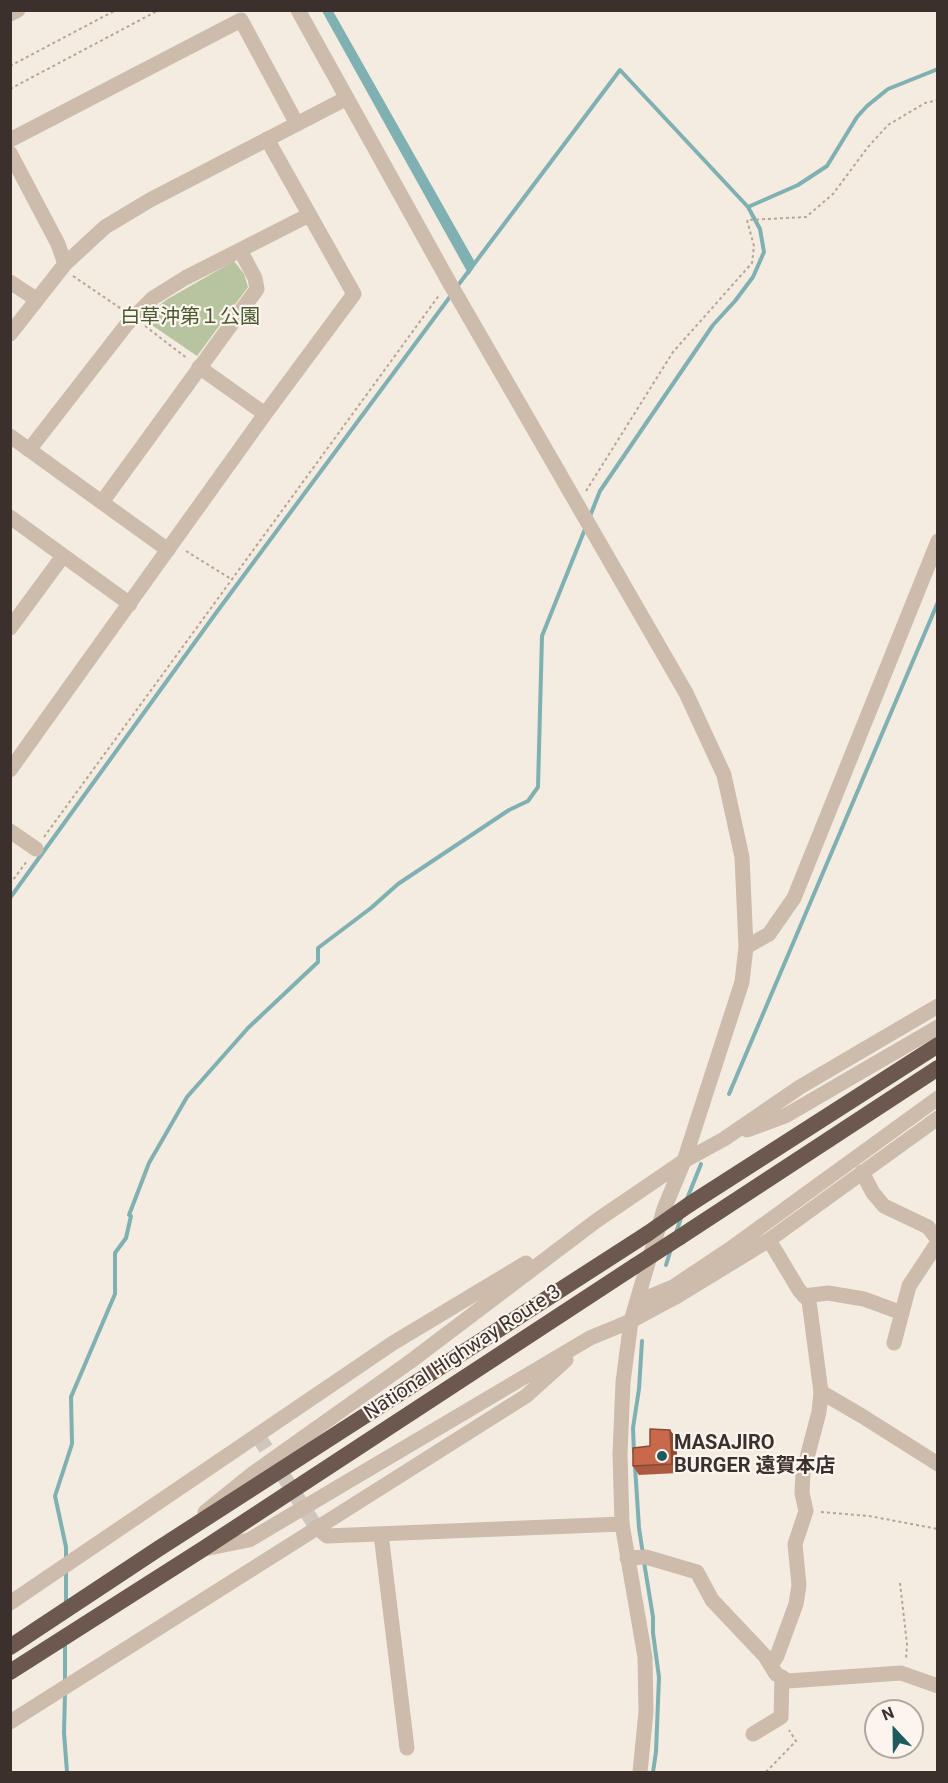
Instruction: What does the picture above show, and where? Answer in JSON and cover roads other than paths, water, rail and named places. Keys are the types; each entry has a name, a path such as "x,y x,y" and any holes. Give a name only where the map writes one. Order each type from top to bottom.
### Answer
{"highway":[{"name":"National Highway Route 3","path":"10,1647 690,1204 938,1046"},
{"name":"National Highway Route 3","path":"10,1672 203,1550 938,1068"}],"street":[{"path":"10,14 18,10"},
{"path":"298,10 449,282 686,693 724,775 742,856 746,946 742,982 684,1161 664,1209 632,1321 623,1382 620,1454 622,1524 645,1658 646,1712 640,1773"},
{"path":"10,140 241,20 297,124"},
{"path":"10,334 65,264 105,227 150,200 347,98"},
{"path":"10,770 265,414 354,294 267,139"},
{"path":"10,153 58,244 65,264"},
{"path":"29,450 127,324 147,304 185,278 309,215"},
{"path":"102,502 257,289 255,278 240,250"},
{"path":"10,282 36,299"},
{"path":"199,367 265,414"},
{"path":"10,436 102,502 171,546"},
{"path":"10,517 130,604"},
{"path":"746,946 769,934 794,898 938,541"},
{"path":"10,628 63,556"},
{"path":"10,831 36,849"},
{"path":"158,1549 252,1474 411,1361 596,1221 684,1161 724,1139 800,1087 938,1006"},
{"path":"724,1139 785,1116 938,1027"},
{"path":"637,1302 674,1287 938,1098"},
{"path":"203,1550 249,1540 590,1338 632,1321 674,1298 770,1240 938,1118"},
{"path":"862,1172 873,1193 884,1206 928,1227 938,1241 909,1286 894,1343"},
{"path":"11,1602 393,1343 596,1221"},
{"path":"770,1240 809,1301 821,1392 819,1412 803,1473 802,1493 806,1511 795,1544 799,1585 796,1604 777,1656 771,1665"},
{"path":"804,1296 828,1293 864,1299 902,1313"},
{"path":"10,1722 526,1396 590,1338"},
{"path":"821,1392 938,1464"},
{"path":"316,1527 327,1536 622,1524"},
{"path":"381,1534 407,1748"},
{"path":"627,1558 646,1557 697,1572 712,1600 765,1656 776,1674 788,1681 878,1674 905,1675 938,1686"},
{"path":"753,1734 781,1717 782,1677"}],"water":[{"path":"322,11 333,11 476,264 469,275"}],"waterway":[{"path":"748,207 798,185 827,166 857,117 867,106 888,89 938,69"},
{"path":"456,288 620,70 748,207 760,229 764,252 753,277 713,325 600,491 590,516"},
{"path":"10,898 216,613 452,294"},
{"path":"66,1559 66,1547 55,1496 72,1444 71,1397 115,1294 115,1253 126,1238 131,1216 129,1215 149,1163 187,1097 248,1028 318,962 318,948 371,908 398,884 509,810 528,801 538,787 542,636 585,529"},
{"path":"729,1094 938,602"},
{"path":"687,1199 701,1164"},
{"path":"676,1233 681,1218"},
{"path":"666,1265 671,1249"},
{"path":"634,1453 633,1428 639,1389 642,1341"},
{"path":"635,1466 643,1554"},
{"path":"644,1562 653,1617 659,1677 653,1772"},
{"path":"66,1569 66,1604"},
{"path":"65,1641 65,1682"},
{"path":"65,1692 64,1733 67,1772"}],"tunnel":[{"path":"258,1436 316,1527"}],"place":[{"name":"MASAJIRO BURGER 遠賀本店","path":"662,1456"}],"park label":[{"name":"白草沖第１公園","path":"190,318"}]}
